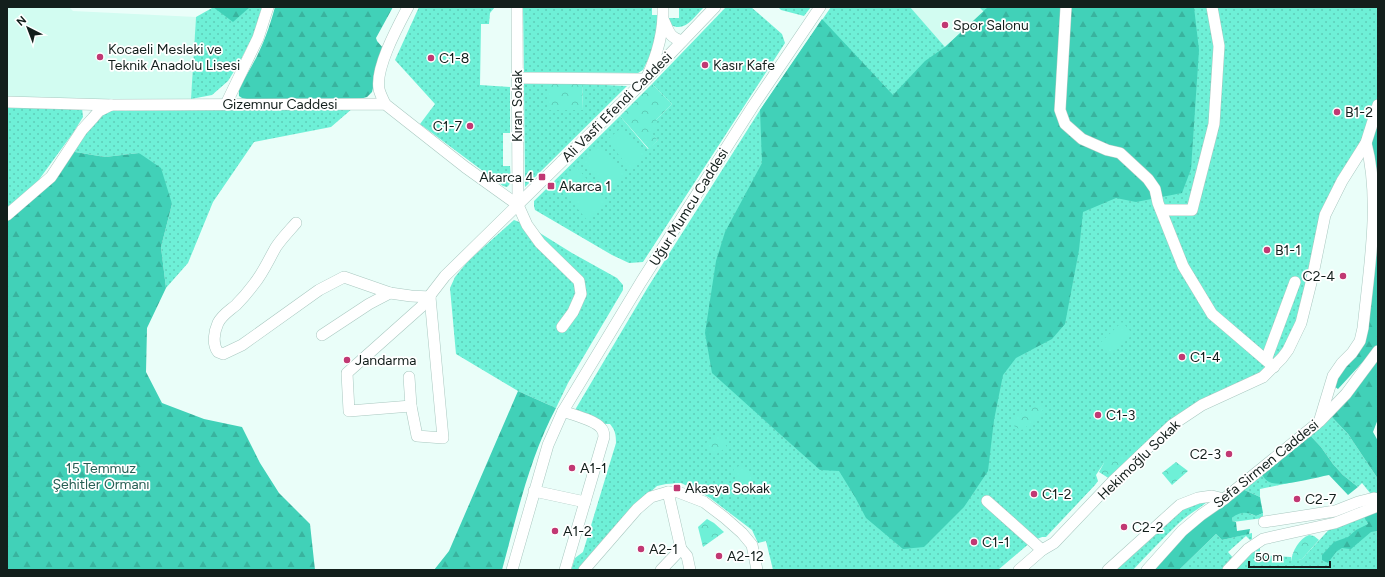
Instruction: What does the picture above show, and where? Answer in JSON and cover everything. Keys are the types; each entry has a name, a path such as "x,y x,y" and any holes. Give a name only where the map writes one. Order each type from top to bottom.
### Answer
{"street":[{"path":"226,104 258,38 268,7"},
{"path":"408,7 387,52 379,76 379,90 385,104 465,167 518,205 527,225 540,243 579,281 581,294 573,312 562,327"},
{"name":"Kıran Sokak","path":"517,7 518,205"},
{"path":"663,7 664,18 670,35 675,39 682,41"},
{"name":"Ali Vasfi Efendi Caddesi","path":"411,406 349,411 347,373 421,307 445,276 646,79 715,7"},
{"name":"Uğur Mumcu Caddesi","path":"512,570 548,445 563,411 641,282 713,168 792,46 820,7"},
{"path":"1066,7 1060,110 1065,124 1082,139 1107,150 1120,153 1148,179 1155,189 1161,210 1183,266 1212,314 1270,363 1295,282"},
{"path":"1161,210 1192,210 1214,124 1219,46 1212,7"},
{"path":"517,78 646,79 657,54 664,18"},
{"name":"Gizemnur Caddesi","path":"7,102 112,105 385,104"},
{"path":"7,108 24,102"},
{"path":"7,215 51,177 82,130 92,118 99,112 112,105"},
{"name":"Hekimoğlu Sokak","path":"1019,570 1042,550 1054,543 1113,481 1172,425 1202,405 1263,377 1270,363 1288,350 1301,323 1326,215 1342,182 1366,143 1378,105"},
{"path":"1320,421 1333,376 1360,341 1363,328 1374,214 1369,155 1366,143"},
{"path":"296,223 276,247 264,271 255,284 237,304 222,317 217,325 214,347 218,352 223,354 242,345 319,290 344,277 390,293 430,297 443,438 418,436 411,406 409,377"},
{"path":"322,335 369,304 390,293"},
{"name":"Sefa Sirmen Caddesi","path":"1147,570 1182,531 1320,421 1346,394 1378,351"},
{"path":"563,411 596,424 604,432 604,437 565,570"},
{"path":"534,491 585,502"},
{"path":"668,492 681,549 687,556 690,570"},
{"path":"584,570 637,509 651,497 668,492 678,492 704,502 737,528 752,545 757,570"},
{"path":"1108,570 1180,505 1198,498 1212,496 1224,499"},
{"path":"1264,522 1335,510 1358,502 1374,498 1378,499"},
{"path":"987,501 1042,550"},
{"path":"1228,570 1248,549 1263,539 1335,523 1378,506"},
{"path":"661,570 681,549"}],"shaded area":[{"name":"Kocaeli Mesleki ve Teknik Anadolu Lisesi","path":"7,7 69,7 73,11 196,17 191,102 7,97"},
{"path":"910,7 979,7 984,12 945,47"}],"green space":[{"path":"211,7 262,7 253,36 228,81 212,95 191,99 196,17 212,8"},
{"path":"213,7 250,7 233,22"},
{"path":"275,7 393,7 376,38 383,48 372,92 367,97 360,99 247,99 239,96 241,85 263,43"},
{"path":"419,7 495,7 490,13 489,24 481,24 480,85 510,87 510,133 503,133 503,166 510,166 511,181 507,187 503,186 420,124 435,104 395,60"},
{"path":"523,7 652,7 652,15 659,15 658,38 643,70 638,73 524,72"},
{"path":"679,7 704,7 685,25 676,27 671,25 668,18 679,18"},
{"path":"726,7 751,7 782,34 785,43 643,262 629,263 612,255 535,210 534,201 620,116 648,149 658,140 650,133 656,120 672,104 652,84"},
{"path":"778,7 811,7 804,16 781,10"},
{"path":"831,7 910,7 945,47 984,12 979,7 1378,7 1378,105 1366,143 1325,215 1304,311 1274,367 1202,405 1133,462 1104,463 1096,475 1098,481 1095,485 1046,537 1032,541 998,570 773,570 766,541 758,543 752,530 710,498 681,483 657,486 632,509 579,570 571,570 575,558 583,552 616,443 615,432 610,424 596,424 572,415 648,287 760,110"},
{"path":"988,7 1194,7 1199,50 1191,169 1182,193 1136,202 1116,198 1083,212 1079,250 1065,324 1052,339 1016,358 1003,375 994,420 988,471 964,507 924,547 903,549 866,518 839,471 820,470 712,373 705,333 716,261 725,232 762,163 760,110 822,19 893,95 925,61 945,47"},
{"path":"524,84 549,84 549,110 583,110 582,84 627,86 525,187"},
{"path":"549,84 582,84 583,110 549,110"},
{"path":"652,84 672,104 656,120 660,124 651,133 658,140 649,149 620,116"},
{"path":"1378,105 1378,344 1338,389 1331,384 1360,341 1374,214 1369,155"},
{"path":"7,108 82,108 83,117 38,181 25,194 7,207"},
{"path":"353,108 331,127 254,142 213,202 188,263 166,288 161,247 172,204 139,153 105,157 69,151 99,111"},
{"path":"621,128 645,155 630,169 607,140"},
{"path":"600,146 624,174 608,190 583,161"},
{"name":"15 Temmuz Şehitler Ormanı","path":"69,151 105,157 139,153 161,168 172,204 161,247 166,288 147,328 146,372 162,403 204,419 242,427 260,463 279,493 310,524 315,570 7,570 7,215"},
{"path":"576,166 606,203 587,220 557,184"},
{"path":"514,220 527,225 572,253 617,278 623,285 623,290 568,383 556,408 518,391 456,354 450,288 455,277 468,261"},
{"path":"1122,322 1133,334 1110,356 1099,344"},
{"path":"1378,351 1378,419 1373,432 1378,441 1378,479 1348,434 1328,413"},
{"path":"518,391 556,408 538,447 531,467 502,570 434,570 449,551"},
{"path":"1040,402 1044,408 1039,417 1022,430 1015,427 1012,420 1013,418 1018,414 1029,410"},
{"path":"1328,413 1348,434 1378,479 1378,495 1374,498 1362,483 1358,487 1343,475 1307,432"},
{"path":"1307,432 1343,475 1358,487 1348,495 1329,475 1278,484 1268,481 1261,474 1259,470"},
{"path":"718,434 727,447 715,455 706,443"},
{"path":"1126,455 1133,462 1113,481 1099,472 1104,463"},
{"path":"1176,462 1188,471 1172,485 1162,473"},
{"path":"742,464 753,480 743,486 733,470"},
{"path":"1259,470 1272,482 1289,483 1260,489 1260,497 1238,487"},
{"path":"1238,487 1260,497 1263,513 1256,516 1241,513 1232,518 1233,522 1236,522 1237,531 1250,529 1249,534 1222,540 1216,534 1179,570 1147,570"},
{"path":"1213,496 1179,523 1133,570 1108,570 1180,505"},
{"path":"1378,506 1378,533 1376,531 1371,532 1351,549 1342,548 1336,552 1328,563 1322,560 1322,555 1334,542 1348,537 1356,530 1368,524 1365,519 1364,511"},
{"path":"1364,511 1367,522 1378,533 1378,570 1179,570 1216,534 1222,540 1252,533 1252,539 1250,540 1246,536 1228,552 1236,561 1260,541 1260,555 1291,557 1291,561 1302,559 1335,523"},
{"path":"1239,512 1246,512 1256,516 1263,513 1263,518 1233,522 1232,518"},
{"path":"707,519 724,532 703,547 698,527"},
{"path":"1309,535 1314,536 1319,540 1302,559 1291,562 1297,546 1302,539"}],"place":[{"name":"Spor Salonu","path":"945,25"},
{"name":"Kocaeli Mesleki ve Teknik Anadolu Lisesi","path":"100,57"},
{"name":"C1-8","path":"431,58"},
{"name":"Kasır Kafe","path":"705,65"},
{"name":"B1-2","path":"1337,112"},
{"name":"C1-7","path":"470,126"},
{"name":"Akarca 4","path":"542,177"},
{"name":"Akarca 1","path":"551,186"},
{"name":"B1-1","path":"1267,250"},
{"name":"C2-4","path":"1343,276"},
{"name":"C1-4","path":"1182,357"},
{"name":"Jandarma","path":"347,360"},
{"name":"C1-3","path":"1098,415"},
{"name":"C2-3","path":"1229,454"},
{"name":"A1-1","path":"572,468"},
{"name":"Akasya Sokak","path":"677,488"},
{"name":"C1-2","path":"1034,494"},
{"name":"C2-7","path":"1297,499"},
{"name":"C2-2","path":"1124,527"},
{"name":"A1-2","path":"555,531"},
{"name":"C1-1","path":"974,542"},
{"name":"A2-1","path":"641,549"},
{"name":"A2-12","path":"719,556"}]}
